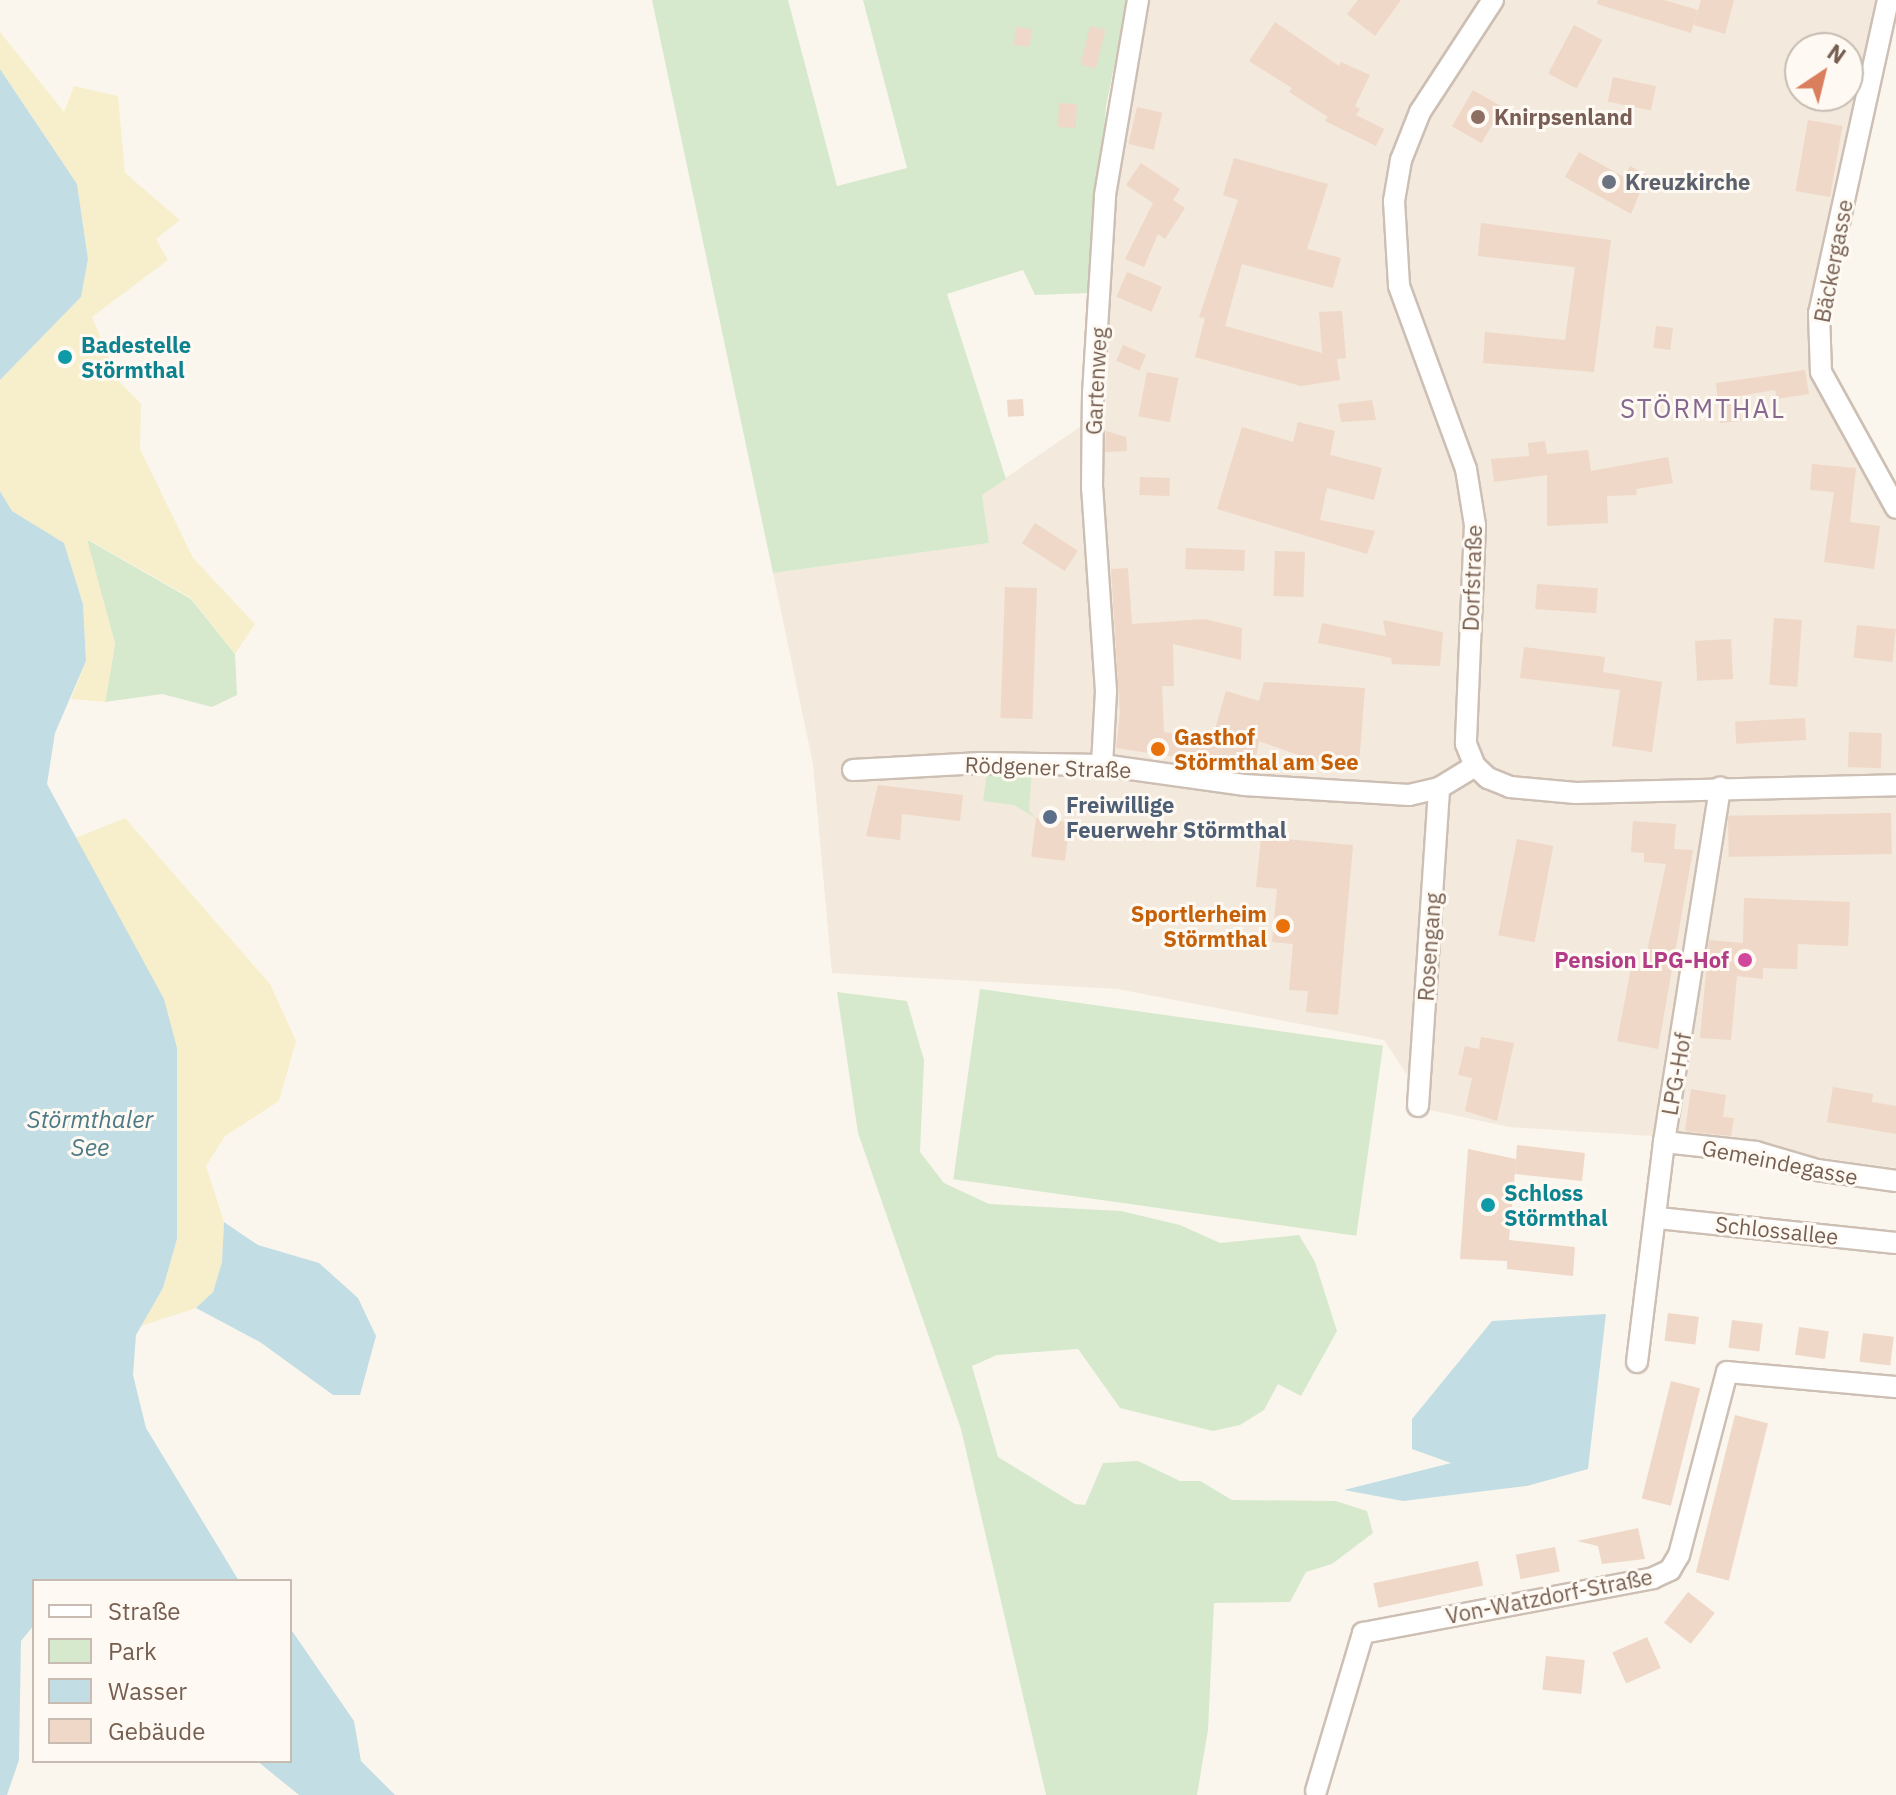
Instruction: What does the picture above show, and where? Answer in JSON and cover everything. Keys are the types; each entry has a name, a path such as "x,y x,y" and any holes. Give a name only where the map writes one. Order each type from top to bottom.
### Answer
{"street":[{"name":"Gartenweg","path":"1102,765 1106,691 1092,488 1093,394 1105,195 1138,0"},
{"name":"Dorfstraße","path":"1475,766 1466,744 1475,525 1466,469 1399,286 1394,217 1401,160 1420,112 1493,0"},
{"name":"Bäckergasse","path":"1888,0 1819,313 1821,372 1896,508"},
{"name":"Rödgener Straße","path":"853,770 981,763 1102,765 1244,785 1409,795 1439,788 1475,766"},
{"path":"1475,766 1488,778 1532,791 1896,785"},
{"name":"LPG-Hof","path":"1637,1362 1658,1218 1664,1142 1720,787"},
{"name":"Rosengang","path":"1418,1106 1439,788"},
{"name":"Gemeindegasse","path":"1664,1142 1756,1152 1817,1170 1896,1181"},
{"name":"Schlossallee","path":"1658,1218 1896,1243"},
{"name":"Von-Watzdorf-Straße","path":"1316,1791 1363,1633 1653,1578 1670,1570 1679,1555 1727,1372 1896,1387"}],"shaded area":[{"path":"1147,0 1888,0 1864,109 1864,32 1784,32 1784,112 1863,112 1819,313 1821,372 1896,508 1896,1168 1670,1137 1509,1127 1430,1110 1384,1040 1117,989 832,973 813,764 773,573 988,543 982,494 1099,414 1115,172"}],"green space":[{"path":"652,0 788,0 837,186 907,168 863,0 1127,0 1106,107 1091,293 1035,295 1023,270 947,294 1006,479 982,495 989,543 773,573"},
{"path":"86,539 191,599 235,654 237,695 212,707 162,694 105,702 115,644"},
{"path":"988,768 1032,770 1029,811 1036,818 1014,805 983,801"},
{"path":"980,989 1383,1046 1356,1236 953,1179"},
{"path":"837,992 907,1001 924,1060 920,1152 944,1183 989,1204 1121,1211 1180,1225 1220,1243 1299,1235 1315,1262 1337,1331 1301,1396 1278,1384 1264,1410 1240,1425 1213,1431 1120,1408 1078,1349 997,1355 972,1366 998,1457 1075,1504 1085,1505 1103,1463 1138,1461 1180,1481 1200,1481 1232,1500 1336,1501 1367,1511 1373,1533 1332,1564 1306,1572 1290,1602 1214,1603 1208,1730 1197,1795 1046,1795 961,1429 858,1133"}],"sand":[{"name":"Badestelle Störmthal","path":"0,32 64,112 74,86 118,96 125,173 180,220 156,239 168,260 92,317 119,381 141,404 140,449 193,558 255,624 235,654 191,598 87,539 115,644 105,702 71,699 86,661 83,604 64,543 12,511 0,491 0,380 81,297 88,259 77,184 0,69"},
{"path":"125,818 270,984 296,1041 279,1101 225,1136 206,1166 224,1222 222,1262 213,1292 196,1308 141,1326 163,1288 177,1239 177,1048 73,839"}],"water":[{"path":"0,69 77,184 88,259 81,297 0,380"},
{"name":"Störmthaler See","path":"0,491 12,511 64,543 83,604 86,661 55,733 47,784 164,999 177,1048 177,1239 163,1288 136,1335 133,1375 146,1428 238,1579 32,1579 32,1627 21,1641 19,1760 7,1795 0,1795"},
{"path":"224,1222 258,1245 319,1263 358,1298 376,1336 360,1395 333,1395 260,1342 196,1308 213,1292 222,1262"},
{"path":"1606,1314 1588,1469 1527,1486 1403,1501 1344,1490 1451,1463 1412,1449 1412,1419 1492,1321"},
{"path":"292,1631 354,1721 361,1761 395,1795 299,1795 259,1763 292,1763"}],"building":[{"path":"1358,0 1401,0 1375,36 1347,14"},
{"path":"1598,0 1664,0 1698,10 1691,33 1597,4"},
{"path":"1701,0 1734,0 1725,34 1694,25"},
{"path":"1275,22 1339,66 1341,62 1370,75 1355,106 1360,109 1356,115 1384,129 1376,146 1325,121 1328,117 1289,92 1292,88 1249,61"},
{"path":"1574,25 1602,40 1576,89 1548,74"},
{"path":"1090,26 1106,30 1096,69 1080,65"},
{"path":"1016,27 1032,29 1030,47 1014,45"},
{"path":"1613,77 1656,86 1651,111 1608,101"},
{"name":"Knirpsenland","path":"1473,90 1502,107 1481,143 1452,126"},
{"path":"1059,103 1077,104 1076,128 1058,127"},
{"path":"1137,107 1162,113 1154,150 1128,144"},
{"path":"1808,120 1842,126 1830,197 1795,191"},
{"name":"Kreuzkirche","path":"1579,152 1624,177 1630,166 1647,175 1631,214 1565,177"},
{"path":"1234,158 1328,184 1307,249 1341,258 1333,288 1242,264 1225,326 1322,353 1319,312 1342,311 1346,358 1337,359 1340,380 1301,386 1195,357 1205,318 1199,317 1238,200 1223,195"},
{"path":"1141,163 1180,189 1173,200 1185,208 1165,239 1158,234 1144,267 1125,259 1153,203 1126,185"},
{"path":"1481,223 1611,240 1594,372 1483,363 1485,332 1565,340 1575,267 1478,256"},
{"path":"1127,272 1162,287 1151,312 1116,297"},
{"path":"1656,326 1673,328 1670,350 1653,348"},
{"path":"1123,345 1146,355 1139,370 1116,361"},
{"path":"1805,370 1809,394 1777,399 1775,390 1739,396 1741,421 1720,423 1716,383"},
{"path":"1147,372 1178,378 1170,422 1138,416"},
{"path":"1023,399 1024,416 1008,417 1007,400"},
{"path":"1372,400 1376,420 1341,422 1338,404"},
{"path":"1298,422 1335,431 1330,455 1382,468 1374,500 1327,488 1320,520 1375,531 1367,554 1217,509 1242,427 1293,442"},
{"path":"1106,431 1126,437 1127,451 1105,452"},
{"path":"1545,441 1547,454 1588,450 1591,471 1668,457 1673,483 1636,489 1637,495 1607,496 1608,523 1547,526 1547,475 1494,482 1491,459 1529,456 1528,443"},
{"path":"1812,464 1856,468 1850,522 1880,526 1874,569 1824,562 1834,492 1810,490"},
{"path":"1140,477 1170,478 1169,496 1139,495"},
{"path":"1035,523 1078,551 1065,571 1022,543"},
{"path":"1186,548 1245,550 1244,571 1185,569"},
{"path":"1275,551 1305,552 1303,597 1273,596"},
{"path":"1128,568 1132,624 1205,619 1242,628 1241,660 1173,644 1174,686 1162,686 1164,732 1212,739 1226,691 1259,701 1264,682 1365,688 1359,764 1318,762 1259,741 1254,769 1116,748 1120,713 1111,569"},
{"path":"1537,584 1598,588 1596,613 1535,609"},
{"path":"1005,587 1037,588 1032,719 1000,718"},
{"path":"1774,618 1802,620 1797,687 1769,685"},
{"path":"1383,620 1443,632 1440,666 1392,664 1391,658 1318,643 1322,623 1386,636"},
{"path":"1857,625 1896,629 1892,662 1854,658"},
{"path":"1731,639 1733,679 1697,681 1695,641"},
{"path":"1524,647 1605,657 1603,672 1662,682 1652,752 1612,746 1620,690 1520,678"},
{"path":"1805,718 1806,740 1736,744 1735,722"},
{"path":"1849,732 1882,733 1881,768 1848,767"},
{"path":"878,785 963,795 960,821 902,814 900,840 866,836"},
{"path":"1891,813 1892,854 1729,857 1728,816"},
{"path":"1036,818 1070,822 1065,861 1031,857"},
{"path":"1633,821 1676,824 1674,849 1693,850 1658,1049 1617,1041 1631,968 1643,970 1666,864 1644,862 1644,853 1631,852"},
{"path":"1261,837 1353,845 1338,1015 1306,1012 1308,991 1289,990 1293,944 1272,942 1277,889 1256,887"},
{"path":"1517,839 1553,846 1535,942 1498,935"},
{"path":"1744,898 1850,902 1848,946 1798,944 1797,969 1763,968 1763,979 1737,976 1731,1040 1700,1038 1709,940 1743,943"},
{"path":"1481,1037 1514,1043 1497,1121 1465,1111 1472,1078 1458,1075 1465,1046 1479,1049"},
{"path":"1833,1087 1873,1094 1872,1102 1896,1106 1896,1134 1827,1122"},
{"path":"1691,1089 1726,1095 1723,1117 1734,1118 1731,1136 1685,1131"},
{"path":"1517,1145 1585,1153 1582,1181 1515,1174 1516,1160 1509,1240 1575,1247 1573,1276 1507,1269 1507,1261 1460,1259 1468,1149 1516,1159"},
{"path":"1668,1313 1699,1317 1695,1345 1665,1341"},
{"path":"1732,1320 1763,1324 1759,1352 1729,1348"},
{"path":"1799,1327 1829,1331 1825,1359 1795,1355"},
{"path":"1863,1333 1894,1337 1890,1366 1859,1362"},
{"path":"1671,1381 1700,1388 1671,1506 1642,1498"},
{"path":"1735,1415 1768,1423 1729,1580 1696,1572"},
{"path":"1638,1528 1645,1559 1602,1564 1598,1546 1577,1541"},
{"path":"1555,1547 1560,1572 1521,1579 1516,1555"},
{"path":"1478,1561 1483,1585 1379,1608 1373,1583"},
{"path":"1688,1592 1715,1613 1691,1644 1664,1623"},
{"path":"1647,1637 1661,1668 1626,1684 1612,1652"},
{"path":"1546,1656 1585,1660 1581,1694 1542,1690"}],"place":[{"name":"Knirpsenland","path":"1478,117"},
{"name":"Kreuzkirche","path":"1609,182"},
{"name":"Badestelle Störmthal","path":"65,357"},
{"name":"Gasthof Störmthal am See","path":"1158,749"},
{"name":"Freiwillige Feuerwehr Störmthal","path":"1050,817"},
{"name":"Sportlerheim Störmthal","path":"1283,926"},
{"name":"Pension LPG-Hof","path":"1745,960"},
{"name":"Schloss Störmthal","path":"1488,1205"}],"district":[{"name":"STÖRMTHAL","path":"1703,409"}]}
